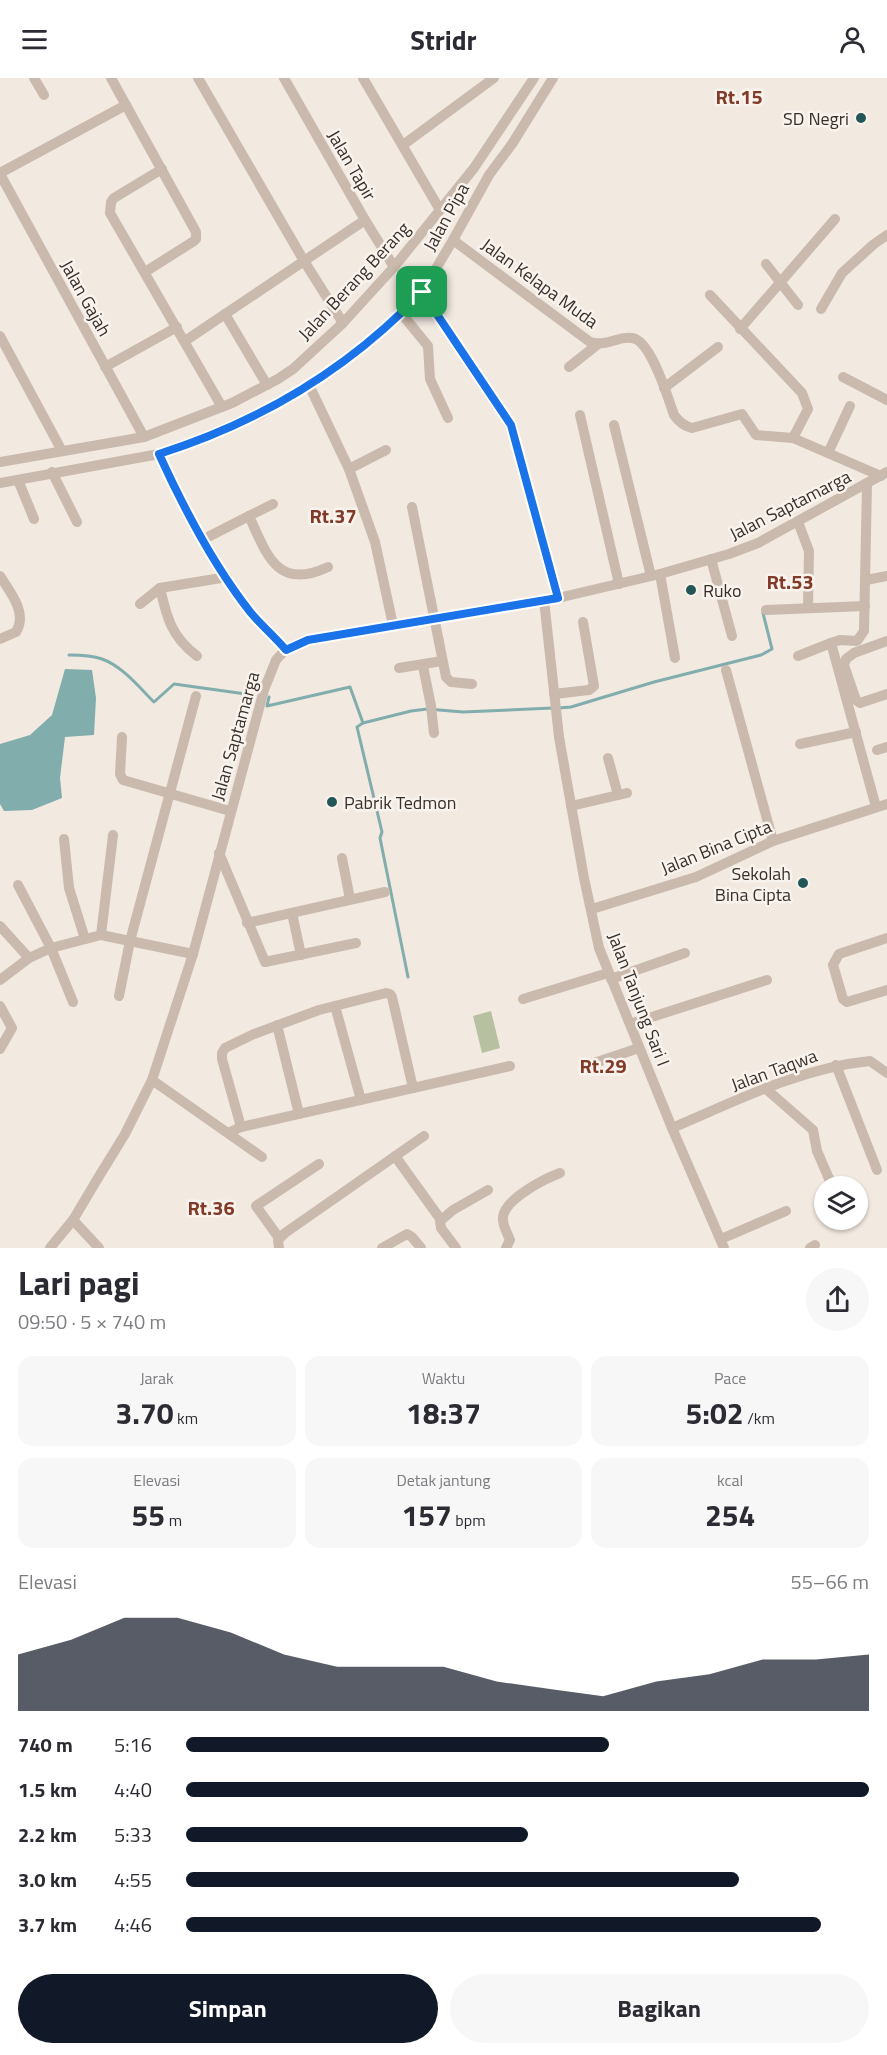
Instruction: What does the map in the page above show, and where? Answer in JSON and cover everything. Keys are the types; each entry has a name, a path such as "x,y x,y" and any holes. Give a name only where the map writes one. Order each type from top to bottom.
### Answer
{"street":[{"path":"34,78 44,95"},
{"path":"111,78 195,228 196,239 145,272"},
{"path":"198,78 304,261 343,323"},
{"name":"Jalan Tapir","path":"284,78 394,267"},
{"path":"364,78 440,210"},
{"path":"403,145 494,78"},
{"name":"Jalan Pipa","path":"0,483 159,454 211,436 261,414 333,370 401,313 422,292 489,175 512,144 553,78"},
{"name":"Jalan Berang Berang","path":"0,462 144,437 222,407 267,385 292,369 343,323 394,267 474,168 532,79"},
{"path":"0,174 126,105"},
{"path":"162,169 114,198 110,213 222,407"},
{"name":"Jalan Gajah","path":"0,174 144,437"},
{"path":"740,329 835,219"},
{"path":"185,341 365,220"},
{"path":"821,309 842,273 887,235"},
{"name":"Jalan Kelapa Muda","path":"453,240 590,342 598,344 625,338 640,341 651,356 674,415 686,427 692,428 742,414 756,435 793,438"},
{"path":"766,264 798,305"},
{"path":"422,292 511,425 558,598"},
{"path":"710,295 802,393 808,409 793,438 884,475"},
{"path":"401,313 428,346 430,379 448,418"},
{"path":"225,314 267,385"},
{"path":"105,367 177,327"},
{"path":"0,336 62,451"},
{"path":"568,367 598,344"},
{"path":"664,388 718,347"},
{"path":"843,377 887,400"},
{"path":"309,385 349,469 375,542 393,625"},
{"path":"828,453 850,406"},
{"path":"580,415 619,584"},
{"path":"614,424 656,575 675,658"},
{"path":"349,469 386,450"},
{"path":"159,454 202,540 252,613 286,650"},
{"path":"52,472 76,522"},
{"name":"Jalan Saptamarga","path":"50,1248 73,1220 125,1134 152,1080 192,954 264,690 272,669 286,650 308,640 558,598 656,575 711,559 758,543 884,475"},
{"path":"18,480 34,519"},
{"path":"798,656 840,640 852,642 862,637 866,606 867,484"},
{"path":"202,540 273,504"},
{"path":"412,507 442,661 448,680 472,684"},
{"path":"249,516 276,566 300,576 328,567"},
{"path":"798,522 809,550 808,608"},
{"path":"711,559 732,636"},
{"path":"0,576 19,609 21,619 16,632 0,639"},
{"path":"866,580 887,576"},
{"path":"140,604 160,588 227,577"},
{"path":"160,588 169,623 184,646 197,656"},
{"path":"544,600 555,698 589,690 594,686 583,622"},
{"path":"766,610 866,606"},
{"path":"887,641 854,653 846,658 844,665 856,700 860,703 887,694"},
{"path":"831,643 856,732 882,805"},
{"path":"399,668 423,666 442,661"},
{"path":"423,666 432,709 434,733"},
{"path":"726,670 773,842"},
{"path":"119,996 130,941 196,696"},
{"name":"Jalan Tanjung Sari I","path":"555,698 571,806 595,933 639,1048 722,1245"},
{"path":"800,744 856,732"},
{"path":"122,737 122,778 127,782 230,811"},
{"path":"571,806 622,794 608,758"},
{"name":"Jalan Bina Cipta","path":"592,909 696,877 773,842 882,805"},
{"path":"101,935 113,835"},
{"path":"64,839 69,888 85,939"},
{"path":"219,852 266,962 356,943"},
{"path":"342,858 350,900"},
{"path":"18,885 51,948 73,1002"},
{"path":"247,922 385,892"},
{"path":"292,913 301,955"},
{"path":"1,929 29,958"},
{"path":"0,980 29,958 51,948 101,935 192,954"},
{"path":"887,938 839,954 833,965 843,999 847,1002 887,990"},
{"path":"523,999 685,953"},
{"path":"630,1024 767,980"},
{"path":"241,1127 222,1059 222,1053 226,1047 277,1025 335,1006 390,994 413,1088"},
{"path":"0,1006 12,1028 0,1049"},
{"path":"335,1006 361,1100"},
{"path":"277,1025 299,1114"},
{"path":"585,1066 639,1048"},
{"name":"Jalan Taqwa","path":"672,1128 765,1088 812,1071 836,1065 870,1061 887,1073"},
{"path":"836,1065 877,1170"},
{"path":"228,1132 241,1127 510,1066"},
{"path":"152,1080 262,1158"},
{"path":"765,1088 813,1130 817,1151 828,1176"},
{"path":"319,1164 256,1206 279,1243 424,1136"},
{"path":"395,1156 441,1220"},
{"path":"506,1248 510,1240 503,1219 506,1209 537,1184 560,1173"},
{"path":"456,1248 439,1224 441,1220 453,1210 488,1190"},
{"path":"722,1245 786,1211"},
{"path":"73,1220 99,1248"},
{"path":"382,1248 405,1234 410,1235 421,1248"}],"green space":[{"path":"491,1011 500,1048 482,1053 473,1016"}],"water":[{"path":"65,669 92,670 96,698 94,735 65,737 60,778 62,798 32,810 4,811 0,804 0,744 30,735 52,715"}],"waterway":[{"path":"559,708 571,707 654,682 761,655 772,649 763,613"},
{"path":"69,655 94,657 109,662 130,678 154,702 174,684 253,695"},
{"path":"269,697 267,706 350,687 363,723 427,709 463,712 553,708"},
{"path":"363,723 357,727 382,832 380,838 408,977"}],"place":[{"name":"SD Negri","path":"861,118"},
{"name":"Ruko","path":"691,590"},
{"name":"Pabrik Tedmon","path":"332,802"},
{"name":"Sekolah Bina Cipta","path":"803,883"}],"district":[{"name":"Rt.15","path":"739,96"},
{"name":"Rt.37","path":"333,515"},
{"name":"Rt.53","path":"790,581"},
{"name":"Rt.29","path":"603,1065"},
{"name":"Rt.36","path":"211,1207"}],"route":[{"path":"422,292 511,425 558,598 308,640 286,650 243,602 202,540 159,454 211,436 261,414 309,385 333,370 388,326 422,292"}]}
